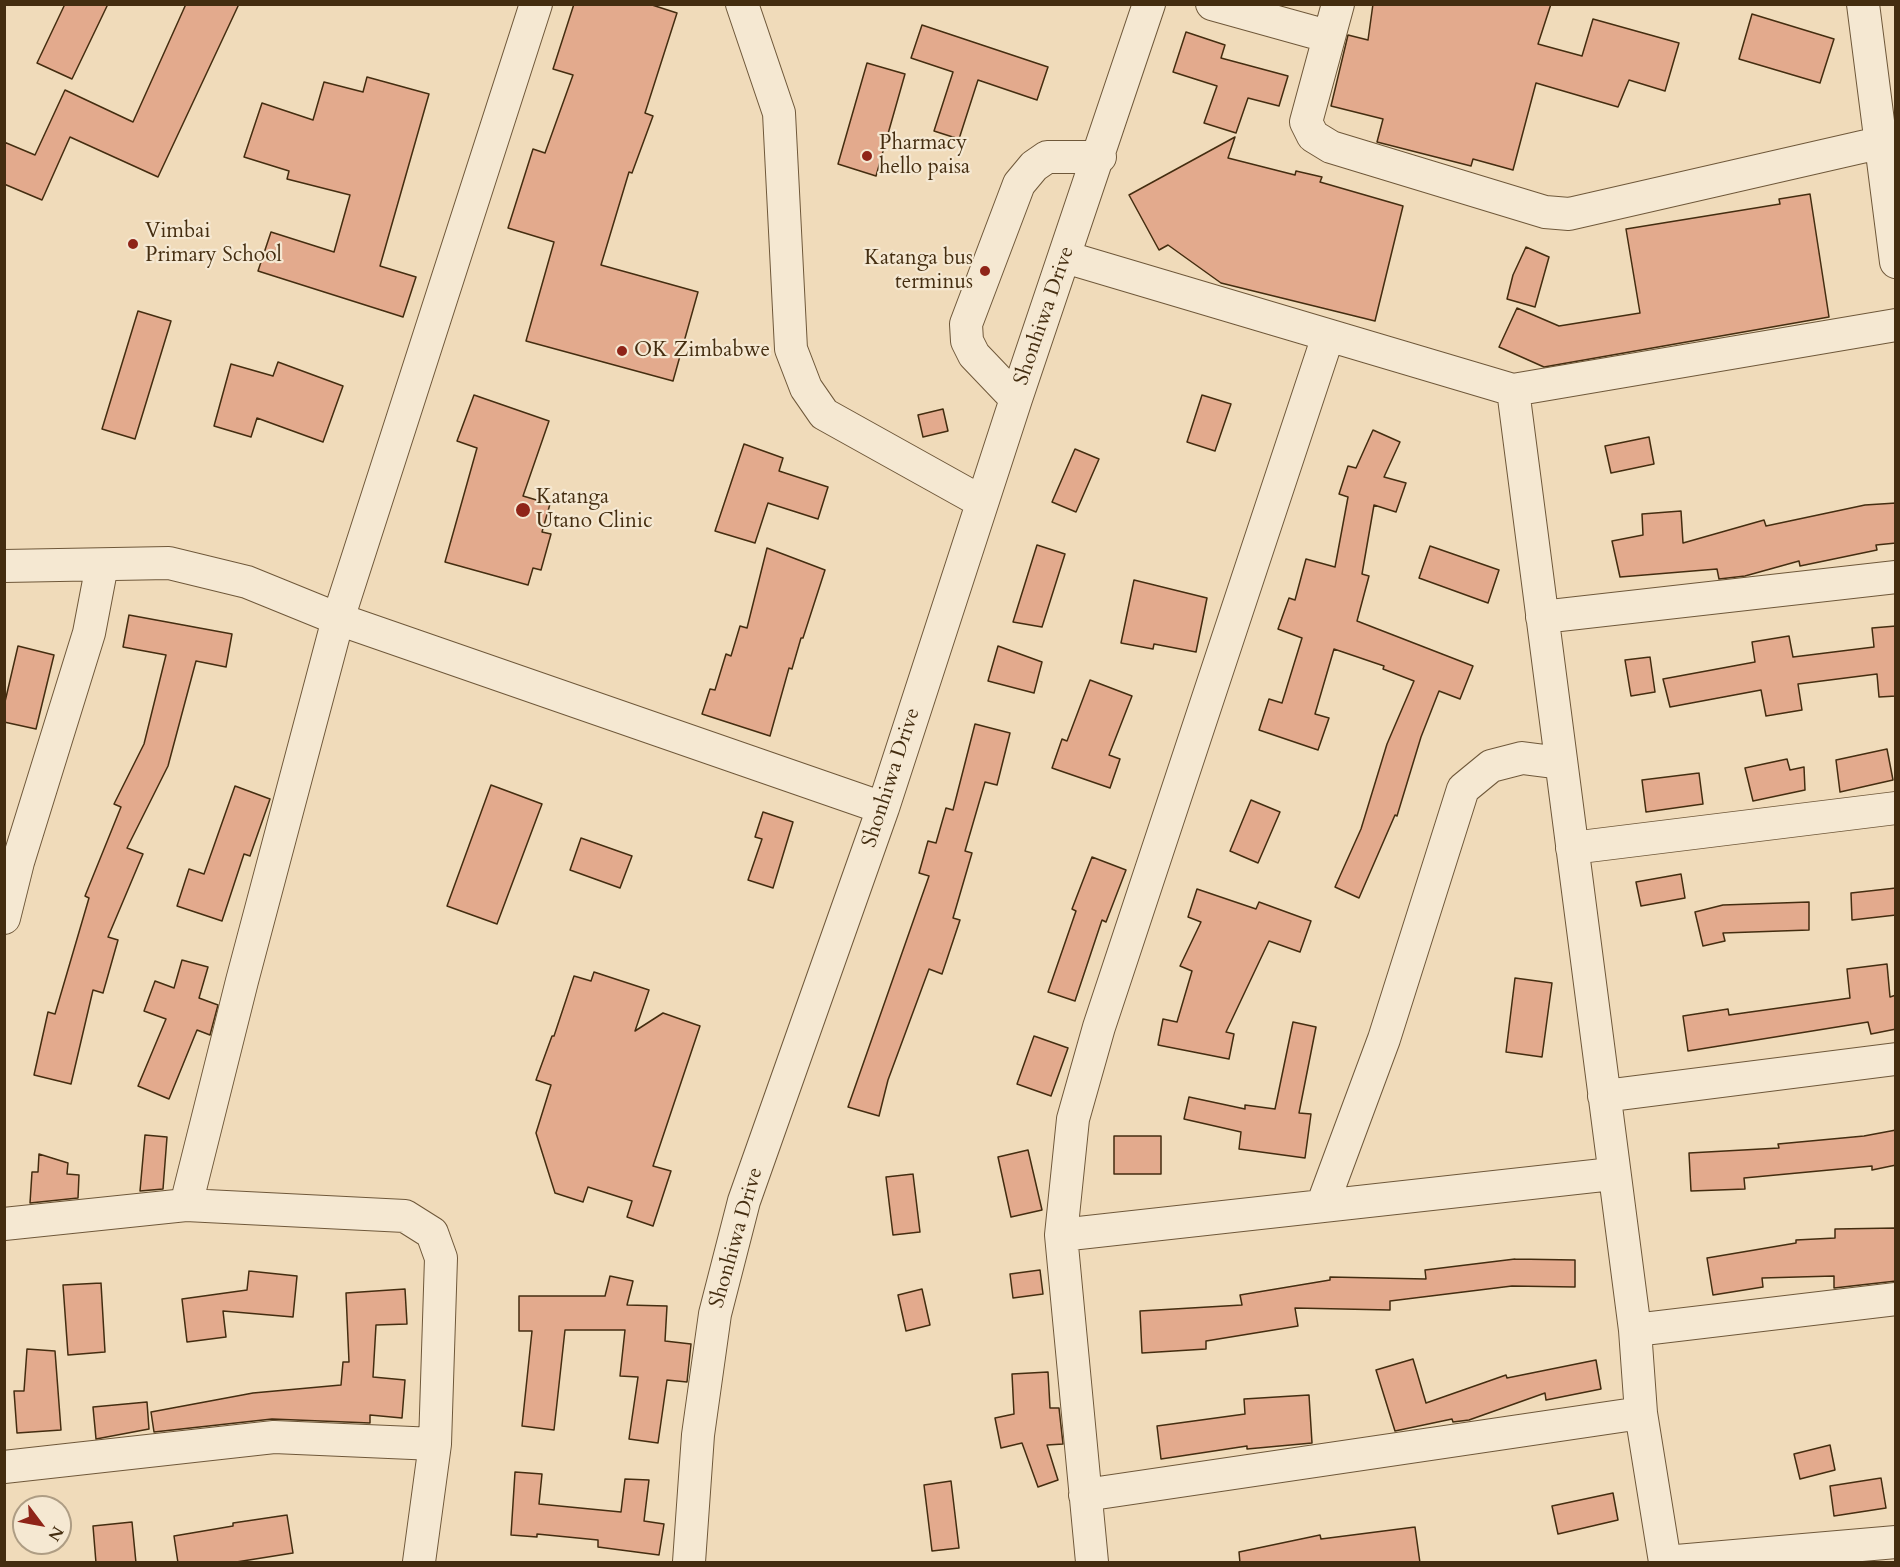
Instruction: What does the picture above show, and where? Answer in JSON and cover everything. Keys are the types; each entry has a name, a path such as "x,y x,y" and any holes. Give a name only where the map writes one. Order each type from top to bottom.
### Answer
{"street":[{"path":"186,1205 242,981 338,619 536,4"},
{"path":"742,4 779,112 791,349 806,388 824,414 982,501"},
{"name":"Shonhiwa Drive","path":"689,1563 698,1435 715,1314 741,1212 883,808 982,501 1100,157 1149,4"},
{"path":"1212,4 1327,36"},
{"path":"1338,4 1327,36 1306,122 1313,136 1331,147 1545,212 1569,214 1879,143"},
{"path":"1863,4 1896,262"},
{"path":"1016,399 974,355 967,341 966,324 1019,184 1034,166 1047,157 1100,157"},
{"path":"1065,258 1513,390 1896,325"},
{"path":"1092,1563 1061,1235 1072,1119 1099,1027 1328,336"},
{"path":"1513,390 1604,1096 1612,1174 1635,1330 1641,1413 1665,1562 1896,1542"},
{"path":"4,566 169,563 248,582 338,619 883,808"},
{"path":"4,918 11,860 89,633 102,565"},
{"path":"1542,617 1896,577"},
{"path":"1322,1206 1384,1039 1463,789 1491,766 1522,758 1561,763"},
{"path":"1572,848 1896,808"},
{"path":"1604,1096 1896,1059"},
{"path":"1061,1235 1612,1174"},
{"path":"4,1224 186,1205 405,1216 432,1233 441,1258 435,1444 419,1563"},
{"path":"1635,1330 1896,1299"},
{"path":"1085,1495 1641,1413"},
{"path":"4,1467 274,1437 435,1444"}],"building":[{"path":"65,4 108,4 72,79 37,63"},
{"path":"186,4 239,4 158,177 70,137 42,200 4,184 4,142 35,155 65,90 133,122"},
{"path":"574,4 649,4 677,13 645,113 653,116 632,173 629,172 601,265 698,292 673,381 526,341 554,242 508,228 533,149 545,153 573,75 553,69"},
{"path":"1373,4 1551,4 1538,44 1582,56 1593,19 1679,43 1665,91 1629,80 1618,107 1536,83 1513,170 1473,159 1471,166 1377,142 1383,119 1331,106 1348,35 1368,40"},
{"path":"1752,14 1834,39 1820,83 1739,59"},
{"path":"922,25 1048,67 1037,100 978,80 959,139 934,131 953,72 911,58"},
{"path":"1186,32 1225,45 1221,58 1288,76 1279,106 1248,98 1236,133 1204,123 1217,86 1173,72"},
{"path":"867,63 905,74 876,176 838,164"},
{"path":"367,77 429,94 380,266 416,277 403,317 258,271 271,232 334,252 350,195 287,179 289,171 244,157 262,103 313,120 324,82 363,92"},
{"path":"1235,137 1228,158 1295,175 1296,171 1322,177 1320,182 1403,206 1375,321 1221,283 1168,245 1159,250 1129,195"},
{"path":"1810,194 1829,317 1544,367 1499,347 1517,308 1559,326 1640,313 1626,229 1780,204 1779,199"},
{"path":"1526,247 1549,257 1535,307 1507,299 1513,275"},
{"path":"138,311 171,321 135,439 102,429"},
{"path":"278,362 343,386 323,442 257,418 251,437 214,426 231,364 273,376"},
{"path":"474,395 549,421 523,496 550,504 542,532 551,534 541,570 533,568 528,585 445,562 477,448 457,441"},
{"path":"1202,395 1231,404 1215,451 1187,442"},
{"path":"943,409 948,431 923,437 918,415"},
{"path":"1373,430 1400,442 1384,477 1406,483 1396,512 1374,505 1362,574 1369,576 1357,621 1473,666 1460,699 1439,691 1421,737 1397,816 1395,815 1359,898 1335,887 1361,829 1387,744 1414,681 1383,669 1384,666 1334,649 1315,714 1329,718 1318,750 1259,730 1269,699 1282,703 1302,638 1278,629 1289,598 1295,600 1306,559 1335,567 1348,497 1339,494 1348,466 1356,468"},
{"path":"1649,437 1654,464 1611,473 1605,446"},
{"path":"744,444 783,458 779,471 828,487 818,519 768,503 755,543 715,531"},
{"path":"1075,449 1099,459 1076,512 1052,502"},
{"path":"1896,503 1896,543 1876,545 1877,550 1800,566 1799,561 1745,576 1719,579 1717,569 1620,577 1612,541 1643,535 1642,514 1681,511 1683,543 1764,520 1766,526 1865,505"},
{"path":"1037,545 1065,554 1042,627 1013,622"},
{"path":"1430,546 1499,570 1488,603 1419,578"},
{"path":"767,548 825,570 792,669 789,668 770,736 702,714 710,689 715,690 726,654 731,656 740,626 747,628"},
{"path":"1134,580 1207,598 1196,652 1154,644 1153,649 1121,643"},
{"path":"129,615 232,634 226,667 196,661 168,766 127,848 143,854 108,937 118,940 103,993 93,990 71,1084 34,1075 48,1012 55,1014 89,898 85,896 121,807 114,804 144,744 166,655 123,647"},
{"path":"1896,626 1896,696 1879,697 1877,674 1798,684 1802,710 1766,716 1761,690 1670,707 1663,679 1755,662 1752,642 1789,636 1793,657 1874,647 1872,628"},
{"path":"18,646 54,655 36,729 4,722 4,706"},
{"path":"998,646 1042,662 1034,693 988,681"},
{"path":"1650,657 1655,692 1631,696 1625,660"},
{"path":"1090,680 1132,696 1109,755 1120,759 1110,788 1052,768 1062,739 1067,741"},
{"path":"975,724 1010,733 997,785 985,782 965,851 972,853 953,918 960,920 942,974 929,969 888,1080 879,1116 848,1107 929,876 919,873 928,841 936,843 946,808 953,810"},
{"path":"1887,749 1893,780 1840,792 1836,760"},
{"path":"1787,759 1790,770 1804,767 1805,790 1753,801 1745,768"},
{"path":"1699,773 1703,804 1646,812 1642,780"},
{"path":"491,785 542,804 497,924 447,906"},
{"path":"235,786 270,799 250,856 244,854 222,921 177,906 189,869 204,874"},
{"path":"1251,800 1280,812 1258,863 1230,851"},
{"path":"763,812 793,822 773,888 748,880 762,839 755,837"},
{"path":"581,838 632,856 620,888 570,870"},
{"path":"1092,857 1126,870 1106,922 1102,920 1075,1001 1048,992 1076,911 1072,909"},
{"path":"1681,874 1685,898 1641,906 1636,882"},
{"path":"1896,888 1896,915 1852,920 1851,893"},
{"path":"1197,889 1256,909 1259,902 1311,921 1300,952 1269,941 1226,1032 1234,1034 1229,1059 1158,1045 1163,1019 1177,1022 1192,971 1180,966 1201,922 1188,917"},
{"path":"1809,902 1809,930 1723,933 1725,941 1703,946 1695,912 1723,905"},
{"path":"182,960 208,967 199,998 218,1005 210,1035 197,1030 169,1099 138,1086 166,1019 144,1011 155,981 174,988"},
{"path":"1887,964 1890,997 1896,995 1896,1029 1871,1034 1868,1022 1688,1051 1683,1016 1728,1009 1729,1015 1850,998 1847,969"},
{"path":"594,972 649,990 635,1031 663,1013 700,1026 653,1166 671,1171 653,1226 627,1217 632,1201 588,1187 583,1202 555,1193 536,1133 551,1085 536,1080 552,1036 554,1036 574,976 591,981"},
{"path":"1515,978 1552,983 1542,1057 1506,1052"},
{"path":"1293,1022 1316,1027 1299,1113 1311,1114 1305,1158 1239,1149 1241,1132 1184,1119 1189,1097 1245,1109 1245,1105 1275,1109"},
{"path":"1034,1036 1068,1048 1051,1096 1017,1084"},
{"path":"1896,1130 1896,1165 1872,1170 1872,1166 1744,1178 1745,1189 1691,1191 1689,1153 1779,1148 1778,1144 1864,1136"},
{"path":"145,1135 167,1137 163,1189 140,1191"},
{"path":"1114,1136 1161,1136 1161,1174 1114,1174"},
{"path":"1028,1150 1042,1210 1011,1217 998,1157"},
{"path":"39,1154 68,1163 67,1174 79,1175 78,1198 30,1203 32,1172 38,1172"},
{"path":"913,1174 920,1232 893,1235 886,1177"},
{"path":"1896,1228 1896,1281 1834,1288 1834,1276 1762,1278 1763,1287 1713,1295 1707,1258 1796,1243 1796,1240 1835,1238 1835,1229"},
{"path":"1515,1259 1575,1260 1575,1287 1512,1286 1390,1301 1390,1310 1295,1308 1298,1326 1206,1341 1206,1349 1142,1353 1140,1311 1242,1305 1240,1295 1330,1280 1330,1277 1426,1279 1425,1270"},
{"path":"1040,1270 1043,1294 1013,1298 1010,1274"},
{"path":"249,1271 297,1276 293,1317 223,1311 226,1337 187,1342 182,1299 247,1290"},
{"path":"610,1276 633,1281 627,1305 667,1306 665,1341 691,1344 687,1382 667,1380 658,1443 629,1439 638,1377 620,1376 625,1330 565,1330 554,1430 522,1426 532,1331 519,1331 519,1296 605,1296"},
{"path":"101,1283 105,1352 68,1355 63,1285"},
{"path":"405,1289 407,1324 376,1325 373,1377 405,1380 402,1418 370,1415 370,1423 272,1419 154,1432 151,1412 253,1393 341,1385 343,1362 349,1362 346,1293"},
{"path":"922,1289 930,1325 906,1331 898,1295"},
{"path":"27,1349 55,1351 61,1430 17,1433 14,1391 24,1391"},
{"path":"1413,1359 1426,1403 1506,1375 1507,1378 1596,1360 1601,1389 1546,1400 1545,1393 1469,1420 1453,1422 1452,1419 1395,1431 1376,1370"},
{"path":"1048,1372 1050,1408 1059,1408 1063,1444 1047,1445 1058,1480 1038,1487 1022,1443 1001,1448 995,1418 1014,1414 1012,1374"},
{"path":"1309,1395 1312,1443 1247,1449 1247,1446 1161,1459 1157,1426 1245,1414 1244,1399"},
{"path":"147,1402 149,1429 96,1439 93,1407"},
{"path":"1830,1445 1835,1470 1800,1479 1794,1454"},
{"path":"515,1472 542,1474 539,1504 621,1512 625,1479 649,1480 644,1521 664,1524 659,1555 598,1547 598,1540 537,1534 537,1537 511,1535"},
{"path":"1881,1478 1886,1508 1834,1516 1830,1486"},
{"path":"951,1481 959,1548 932,1551 924,1485"},
{"path":"1613,1493 1618,1520 1558,1534 1552,1506"},
{"path":"287,1515 293,1553 230,1563 178,1563 174,1536 233,1526 233,1523"},
{"path":"132,1522 136,1563 96,1563 93,1526"},
{"path":"1415,1527 1420,1563 1240,1563 1239,1552 1320,1535 1321,1539"}],"place":[{"name":"Pharmacy hello paisa","path":"867,156"},
{"name":"Vimbai Primary School","path":"133,244"},
{"name":"Katanga bus terminus","path":"985,271"},
{"name":"OK Zimbabwe","path":"622,351"},
{"name":"Katanga Utano Clinic","path":"523,510"}]}
